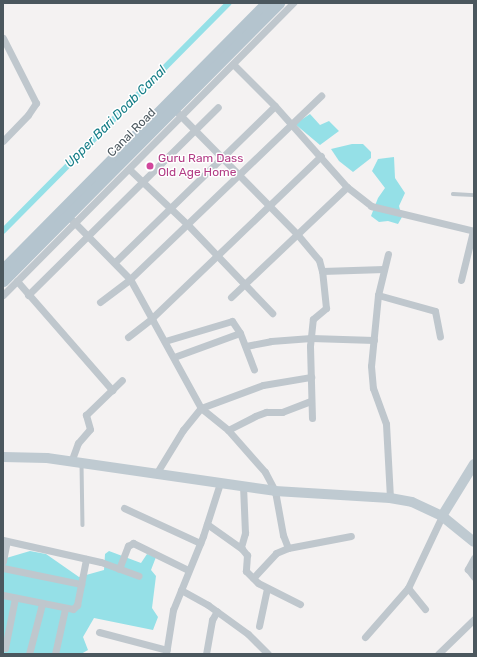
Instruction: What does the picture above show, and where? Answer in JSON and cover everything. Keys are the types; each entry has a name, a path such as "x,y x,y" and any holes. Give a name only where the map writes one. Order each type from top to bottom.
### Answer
{"main road":[{"name":"Canal Road","path":"3,269 266,3"},
{"name":"Canal Road","path":"3,281 72,219 178,113 279,3"}],"street":[{"path":"3,295 72,219 129,169 178,113 233,64 293,3"},
{"path":"3,38 36,102 28,115 3,141"},
{"path":"233,64 275,106 290,126 321,156 347,187 378,210 473,231 461,280"},
{"path":"100,302 130,279 188,225 240,176 320,96"},
{"path":"115,262 275,106"},
{"path":"28,294 218,108"},
{"path":"178,113 297,234 319,260 322,271 326,308 313,319 311,338 312,418"},
{"path":"128,337 152,318 321,156"},
{"path":"129,169 188,225 272,313"},
{"path":"231,297 347,187"},
{"path":"72,219 130,279 166,341 201,408 228,430 265,472 275,491 283,535 288,548"},
{"path":"388,254 378,295 371,380 386,424 390,498"},
{"path":"322,271 384,269"},
{"path":"17,281 112,390"},
{"path":"378,295 435,311 440,337"},
{"path":"166,341 229,321 234,322 246,346 254,369"},
{"path":"174,357 240,333"},
{"path":"246,346 271,341 311,338 374,340"},
{"path":"156,474 183,430 201,408 263,385 311,377"},
{"path":"77,462 78,444 90,429 86,415 122,380"},
{"path":"228,430 266,412 282,412 312,401"},
{"path":"3,458 47,458 275,491 390,498 412,502 442,516 474,542"},
{"path":"365,637 408,588 442,516 474,466"},
{"path":"99,632 167,652 173,610 207,524 220,483"},
{"path":"241,547 245,533 243,486"},
{"path":"124,508 200,542"},
{"path":"207,524 241,547 247,555 246,570 253,578 267,589 300,604"},
{"path":"253,578 276,553 288,548 351,536"},
{"path":"3,561 5,541 86,559 139,576"},
{"path":"119,569 128,546 133,543 188,570"},
{"path":"474,558 468,568 474,577"},
{"path":"3,595 65,609 73,609 77,605 86,559"},
{"path":"3,568 81,584"},
{"path":"408,588 425,610"},
{"path":"259,626 267,589"},
{"path":"181,590 217,611 248,634 268,654"},
{"path":"5,648 15,598"},
{"path":"29,654 42,604"},
{"path":"55,654 65,609"},
{"path":"206,654 212,620 217,611"},
{"path":"438,654 474,619"}],"lane":[{"path":"453,194 474,195"},
{"path":"77,462 83,525"}],"water":[{"path":"310,114 320,125 329,121 339,131 320,145 295,124"},
{"path":"352,144 363,144 371,152 371,158 353,172 339,161 331,149"},
{"path":"394,157 395,178 405,193 399,206 402,217 398,224 388,221 379,222 371,216 378,198 385,188 372,171 378,159"},
{"path":"30,551 46,554 79,577 104,570 105,554 109,551 141,563 147,554 156,557 151,570 156,576 152,608 158,617 153,630 94,618 83,637 88,650 81,654 3,654 3,559"}],"waterway":[{"name":"Upper Bari Doab Canal","path":"3,231 229,3"}],"place":[{"name":"Guru Ram Dass Old Age Home","path":"150,166"}]}
